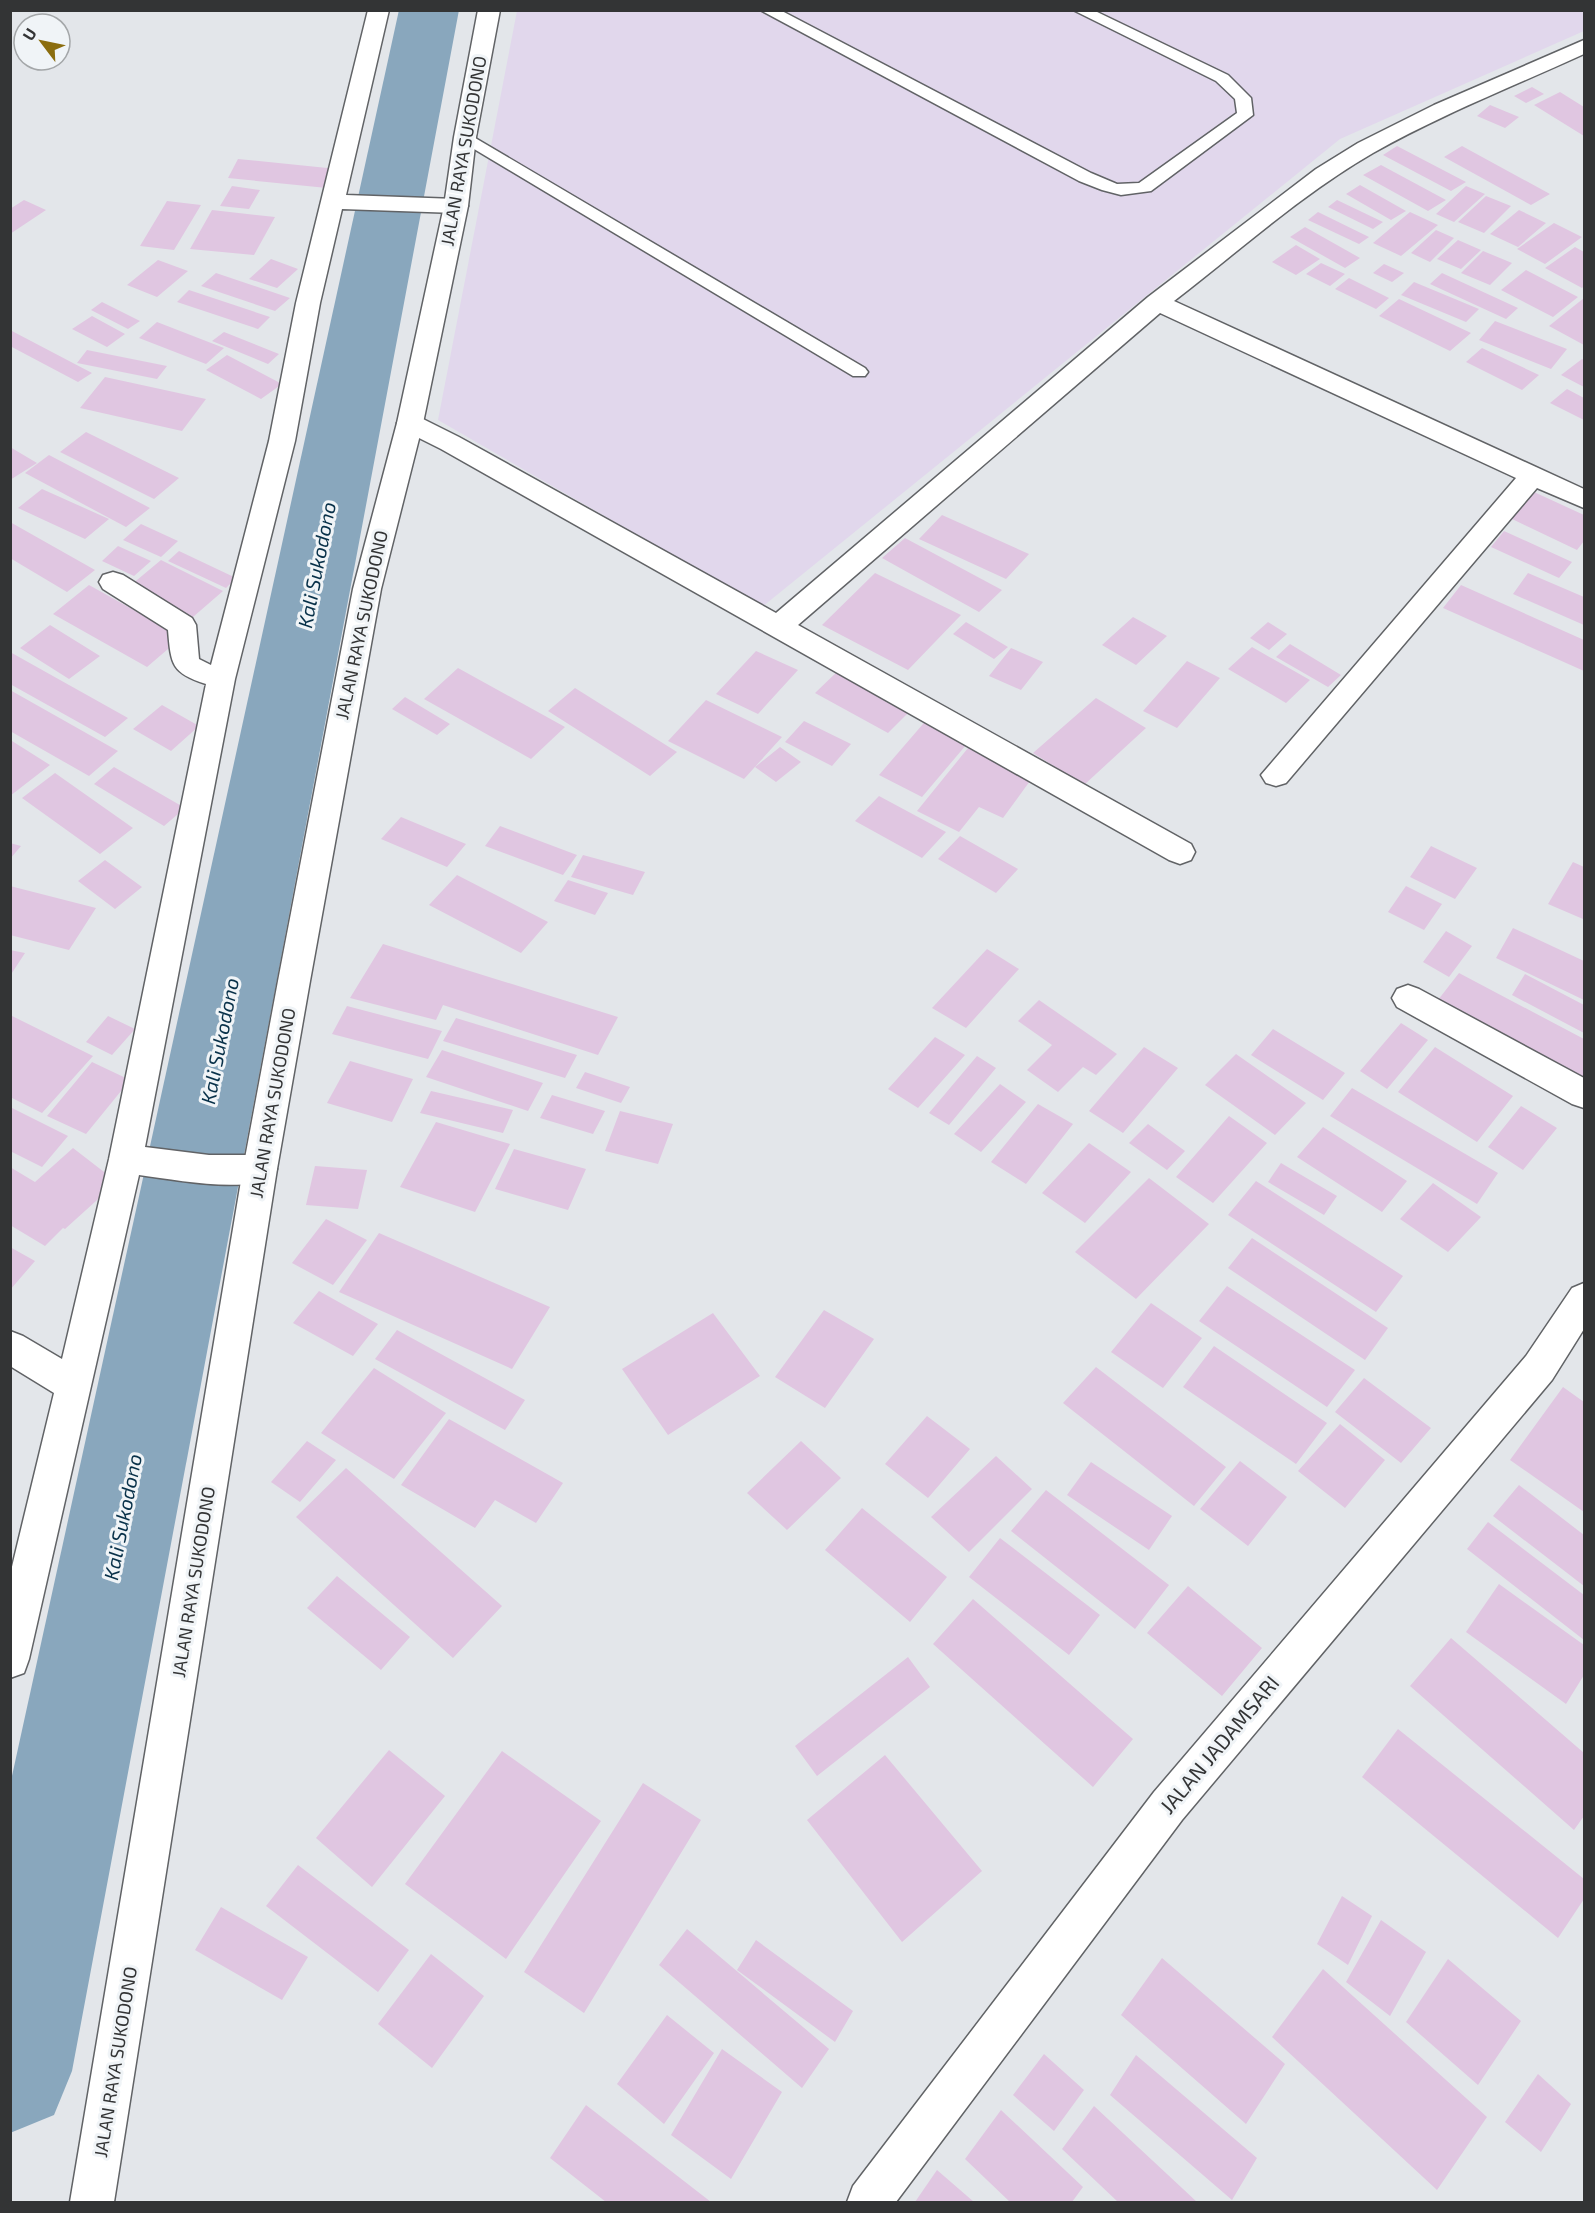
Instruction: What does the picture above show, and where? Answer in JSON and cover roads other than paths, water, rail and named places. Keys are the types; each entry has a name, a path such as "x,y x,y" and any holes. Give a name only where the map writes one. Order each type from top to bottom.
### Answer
{"street":[{"path":"10,1659 72,1385 142,1161 221,678 282,441 308,303 344,202 379,10"},
{"name":"JALAN RAYA SUKODONO","path":"92,2202 260,1169 367,590 410,423 456,206 465,137 489,10"},
{"path":"779,626 1157,302 1277,208 1349,158 1442,110 1584,46"},
{"path":"344,202 456,206"},
{"path":"1157,302 1584,499"},
{"path":"410,423 779,626 1180,852"},
{"path":"1276,775 1532,476"},
{"path":"112,582 182,625 184,661 189,668 221,678"},
{"path":"1408,998 1584,1094"},
{"path":"142,1161 209,1169 260,1169"},
{"name":"JALAN JADAMSARI","path":"869,2202 1168,1806 1539,1368 1584,1299"},
{"path":"10,1347 72,1385"}],"lane":[{"path":"767,10 1085,177 1126,192 1145,187 1245,115 1243,98 1221,78 1080,10"},
{"path":"465,137 859,372"}],"waterway":[{"name":"Kali Sukodono","path":"10,2071 429,10"}]}
